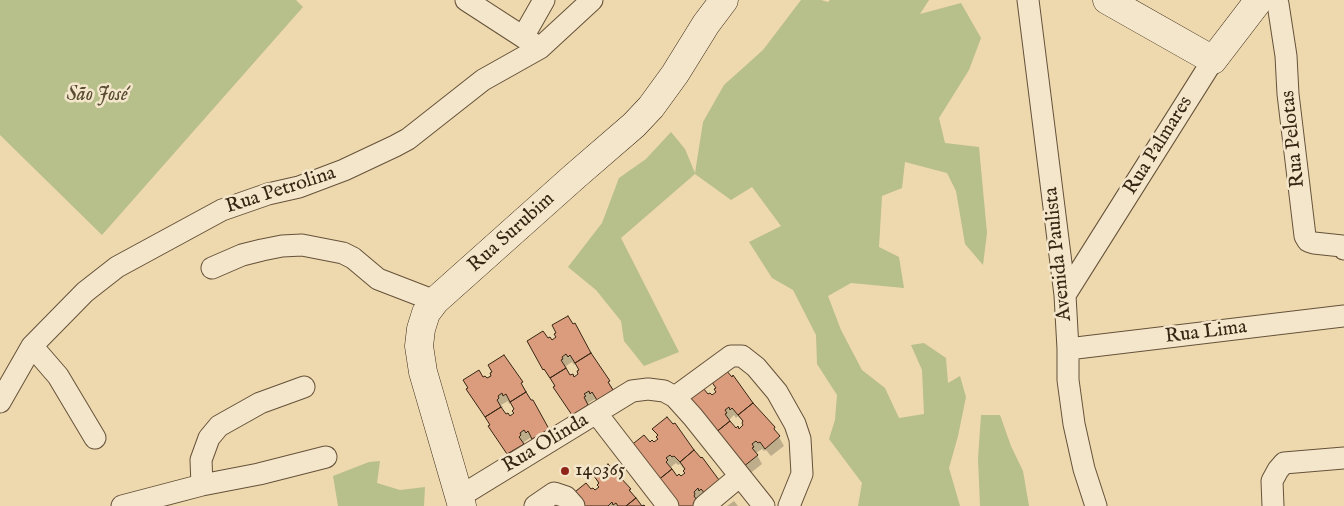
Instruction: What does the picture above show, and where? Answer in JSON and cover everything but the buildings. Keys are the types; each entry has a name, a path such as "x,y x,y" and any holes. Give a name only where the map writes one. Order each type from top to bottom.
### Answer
{"street":[{"path":"466,0 531,43 544,0"},
{"name":"Rua Petrolina","path":"0,402 32,346 85,292 117,267 222,210 245,200 299,187 344,170 396,146 408,139 531,43 592,0"},
{"name":"Rua Surubim","path":"460,501 423,372 419,346 421,329 426,313 435,301 634,125 651,107 675,74 706,24 724,0"},
{"name":"Avenida Paulista","path":"1028,0 1065,295 1068,380 1074,424 1084,469 1096,506"},
{"path":"1108,0 1213,60"},
{"name":"Rua Palmares","path":"1065,295 1213,60 1259,0"},
{"name":"Rua Pelotas","path":"1274,0 1278,4 1286,56 1288,94 1305,236 1314,243 1342,246 1344,250"},
{"path":"212,268 242,255 282,246 302,245 343,253 353,258 378,279 435,301"},
{"name":"Rua Lima","path":"1068,349 1344,316"},
{"path":"32,346 58,376 96,438"},
{"path":"764,506 693,417 674,397 731,356 742,356 756,367 777,392 795,424 800,439 802,474 789,506"},
{"path":"202,485 200,460 209,438 219,426 260,403 304,387"},
{"name":"Rua Olinda","path":"460,501 632,391 648,389 664,391 674,397"},
{"path":"597,414 668,506"},
{"path":"122,506 202,485 259,474 326,457"},
{"path":"1273,506 1272,481 1284,463 1344,458"},
{"path":"704,506 740,476"},
{"path":"535,506 554,493 566,497 574,506"}],"green space":[{"name":"São José","path":"0,0 296,0 303,7 102,235 0,135"},
{"path":"801,0 828,2 830,0 929,0 920,14 961,3 981,38 969,70 939,118 945,143 979,147 987,233 983,265 965,244 956,191 947,173 905,162 902,188 882,196 879,247 899,257 904,288 851,283 828,296 841,330 862,370 885,388 899,418 924,414 922,370 911,345 924,343 946,358 948,383 960,376 966,397 949,468 960,506 858,506 862,483 829,439 835,420 837,395 817,364 816,335 793,290 772,278 749,242 781,226 752,187 731,200 695,174 621,238 679,352 644,366 624,341 621,321 596,290 568,267 602,223 619,178 646,159 671,132 685,149 695,173 703,122 724,85 763,50"},
{"path":"981,415 1000,415 1011,446 1023,471 1029,506 980,506 978,459"},
{"path":"380,461 377,483 400,490 425,487 424,506 338,506 333,476 369,462"}],"place":[{"name":"140365","path":"565,471"}]}
